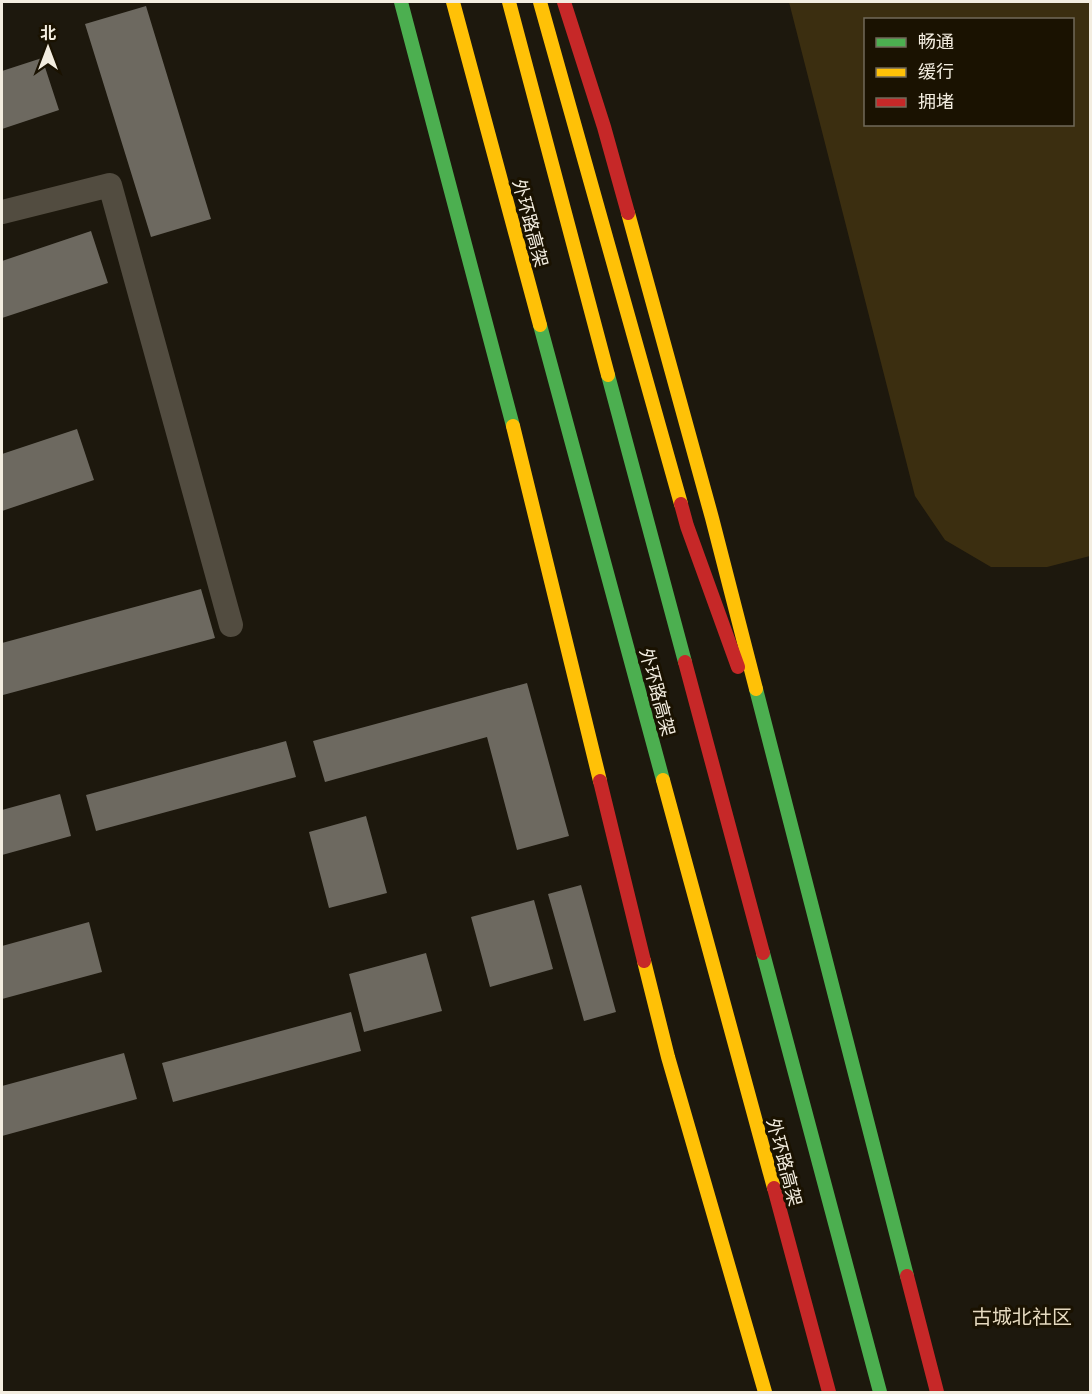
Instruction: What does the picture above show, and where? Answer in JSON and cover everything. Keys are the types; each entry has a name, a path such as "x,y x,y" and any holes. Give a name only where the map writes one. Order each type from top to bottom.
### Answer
{"main road":[{"path":"402,2 503,387 668,1057 765,1392"},
{"name":"外环路高架","path":"453,2 829,1392"},
{"name":"外环路高架","path":"509,2 880,1392"},
{"path":"540,2 687,526 784,796 935,1392"},
{"path":"564,2 604,127 712,518 935,1392"}],"street":[{"path":"2,212 110,185 231,625"}],"shaded area":[{"path":"789,2 1090,2 1090,556 1047,567 991,567 945,540 915,496"}],"building":[{"path":"146,6 211,219 151,237 85,24"},
{"path":"42,58 59,110 2,129 2,71"},
{"path":"91,231 108,283 2,318 2,261"},
{"path":"77,429 94,480 2,511 2,454"},
{"path":"201,589 215,638 3,695 2,643"},
{"path":"527,683 569,836 517,850 487,737 325,782 313,741"},
{"path":"286,741 296,777 96,831 86,795"},
{"path":"60,794 71,836 2,855 2,810"},
{"path":"366,816 387,893 329,908 309,832"},
{"path":"581,885 616,1012 584,1021 548,894"},
{"path":"534,900 553,969 490,987 471,917"},
{"path":"89,922 102,972 2,999 2,946"},
{"path":"426,953 442,1011 364,1032 349,974"},
{"path":"351,1012 361,1051 173,1102 162,1063"},
{"path":"124,1053 137,1099 2,1136 2,1086"}],"traffic: fast":[{"path":"401,2 513,426"},
{"path":"540,325 663,780"},
{"path":"608,375 685,662"},
{"path":"756,689 907,1276"},
{"path":"763,953 880,1392"}],"traffic: slow":[{"path":"453,2 540,325"},
{"path":"509,2 608,375"},
{"path":"540,2 681,504"},
{"path":"628,213 712,518 756,689"},
{"path":"513,426 600,781"},
{"path":"663,780 774,1188"},
{"path":"644,961 668,1057 765,1392"}],"traffic: jam":[{"path":"564,2 604,127 628,213"},
{"path":"681,504 738,667"},
{"path":"685,662 763,953"},
{"path":"600,781 644,961"},
{"path":"774,1188 829,1392"},
{"path":"907,1276 937,1392"}],"district":[{"name":"古城北社区","path":"1022,1316"}]}
